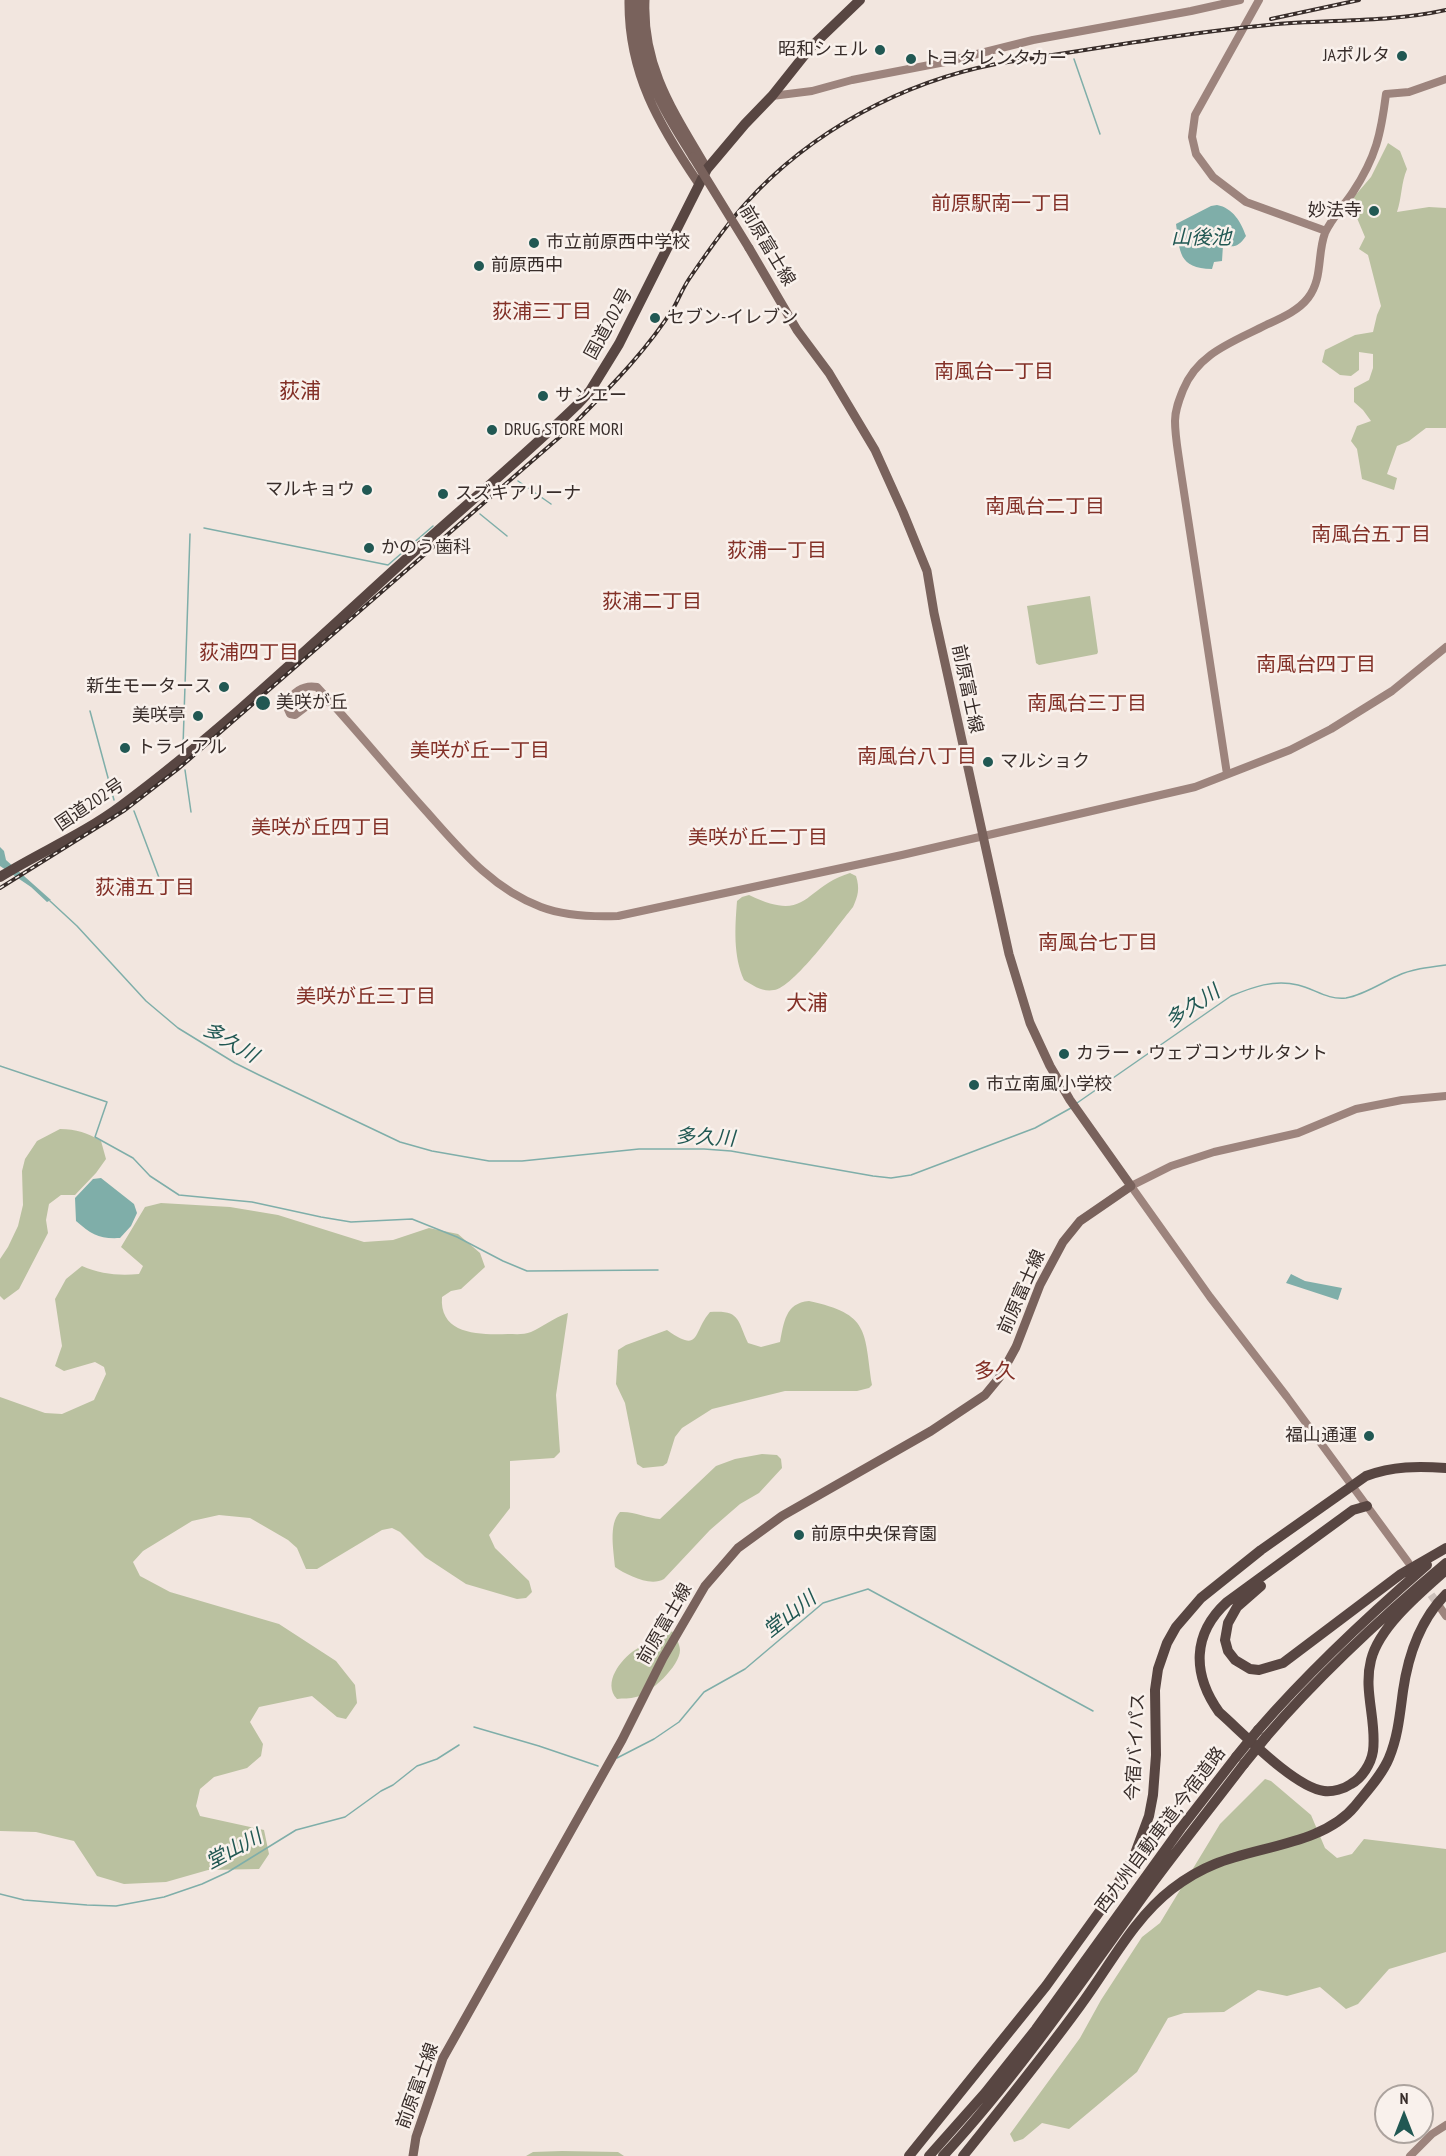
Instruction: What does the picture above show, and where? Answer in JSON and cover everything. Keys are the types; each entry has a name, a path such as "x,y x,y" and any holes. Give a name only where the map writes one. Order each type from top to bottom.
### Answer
{"highway":[{"name":"国道202号","path":"2,876 66,842 175,764 321,638 393,570 577,405 590,391 619,344 707,169 772,96 811,47 860,0"},
{"name":"今宿バイパス","path":"909,2156 1046,1986 1105,1904 1133,1859 1149,1816 1153,1795 1156,1748 1155,1690 1158,1669 1167,1643 1176,1627 1201,1598 1261,1550 1366,1476 1386,1469 1407,1466 1446,1468"},
{"path":"1367,1506 1253,1592 1237,1607 1228,1623 1225,1640 1228,1651 1235,1660 1250,1669 1259,1670 1283,1663 1401,1574 1446,1549"},
{"path":"1367,1506 1353,1510 1227,1602 1218,1610 1203,1635 1199,1665 1211,1701 1219,1712 1294,1776 1324,1791 1337,1790 1357,1780 1370,1762 1373,1750 1368,1679 1371,1660 1380,1638 1400,1614 1446,1570"},
{"name":"西九州自動車道;今宿道路","path":"929,2156 985,2094 1036,2029 1169,1845 1262,1734 1295,1688 1334,1648 1446,1549"},
{"name":"西九州自動車道;今宿道路","path":"1262,1734 1341,1655 1446,1563"},
{"path":"963,2156 1055,2039 1139,1922 1170,1891 1194,1874 1215,1864 1304,1838 1334,1822 1355,1806 1389,1758 1397,1732 1410,1657 1424,1622 1446,1594"},
{"name":"西九州自動車道;今宿道路","path":"943,2156 993,2100 1038,2043 1240,1761"}],"main road":[{"path":"630,0 632,44 643,85 658,120 699,184"},
{"name":"前原富士線","path":"413,2156 416,2137 443,2058 622,1740 663,1658 705,1586 738,1548 759,1531 931,1431 985,1395 999,1378 1016,1347 1040,1285 1063,1242 1080,1221 1131,1186 1070,1100 1050,1066 1030,1023 1009,954 934,613 927,571 903,512 869,441 829,373 797,330 668,119 655,93 642,46 638,0"},
{"path":"645,0 646,30 655,71 674,114 707,169"}],"street":[{"path":"772,96 812,91 1033,40 1240,0"},
{"path":"1259,0 1195,115 1191,137 1197,154 1213,177 1246,202 1326,231"},
{"path":"1227,774 1180,466 1175,420 1177,405 1187,380 1204,359 1217,349 1300,306 1309,297 1319,273 1320,253 1331,220 1353,193 1375,153 1381,131 1386,94 1409,92 1446,79"},
{"path":"332,703 316,699 295,715 290,714 286,705 289,699 301,689 317,687 332,703 460,849 489,878 507,891 531,903 564,914 589,917 618,916 983,837 1195,787 1290,750 1331,729 1392,691 1446,647"},
{"path":"1408,1562 1287,1396 1210,1297 1131,1186 1171,1166 1215,1152 1298,1133 1356,1109 1402,1100 1446,1096"},
{"path":"1437,1603 1446,1616"},
{"path":"1410,2156 1432,2134 1446,2126"}],"green space":[{"path":"1388,143 1400,151 1407,169 1397,212 1429,207 1446,208 1446,428 1426,428 1409,441 1397,446 1387,474 1397,478 1394,490 1362,479 1357,449 1351,441 1357,426 1371,421 1354,402 1354,388 1369,380 1373,368 1373,354 1359,352 1359,370 1351,376 1340,375 1322,362 1325,350 1355,335 1373,332 1381,306 1368,255 1359,249 1365,237 1354,211 1353,198 1371,177"},
{"path":"1090,596 1097,654 1039,665 1036,663 1027,606"},
{"path":"850,873 856,876 858,885 853,907 804,967 782,987 774,990 762,989 744,980 736,951 737,901 749,895 769,903 783,906 795,905 834,879"},
{"path":"60,1129 82,1132 101,1141 106,1159 75,1195 61,1195 49,1204 46,1220 48,1233 19,1289 4,1300 0,1296 0,1259 18,1226 23,1205 22,1171 25,1159 37,1141"},
{"path":"161,1203 230,1207 278,1215 364,1242 393,1240 429,1228 458,1234 480,1253 485,1267 461,1289 451,1291 442,1297 443,1310 447,1319 454,1326 474,1333 522,1334 531,1332 568,1313 556,1395 560,1452 554,1458 510,1461 510,1508 489,1535 495,1548 529,1581 532,1592 526,1598 517,1599 466,1584 425,1557 400,1532 392,1528 382,1530 317,1569 306,1569 297,1548 288,1540 250,1518 219,1515 192,1521 143,1551 133,1562 140,1576 170,1592 279,1624 336,1661 355,1685 357,1703 346,1719 337,1717 312,1696 259,1707 250,1722 263,1744 261,1756 247,1768 214,1777 200,1789 196,1806 200,1816 264,1830 269,1854 259,1869 208,1870 166,1882 124,1884 97,1876 74,1841 36,1832 0,1831 0,1397 45,1413 62,1414 94,1400 106,1374 104,1367 95,1362 64,1371 55,1366 62,1346 55,1299 66,1279 82,1266 110,1274 139,1274 143,1266 121,1247 145,1207"},
{"path":"809,1301 829,1306 854,1319 865,1338 872,1385 869,1388 857,1391 785,1391 712,1409 682,1428 675,1437 667,1463 663,1466 643,1468 637,1464 625,1403 616,1384 618,1350 667,1330 678,1337 691,1340 695,1338 710,1312 732,1315 739,1322 748,1343 761,1347 780,1342 790,1310"},
{"path":"762,1454 777,1455 781,1459 782,1468 759,1493 740,1504 710,1530 664,1579 646,1581 615,1567 613,1531 616,1517 620,1512 660,1519 716,1466 735,1459"},
{"path":"664,1631 675,1632 680,1650 675,1664 649,1691 634,1698 617,1699 613,1693 612,1679 619,1665 630,1654 648,1644"},
{"path":"1265,1779 1271,1781 1311,1815 1325,1848 1337,1858 1352,1854 1364,1839 1446,1849 1446,1952 1389,1969 1358,2004 1346,2009 1320,1987 1287,1996 1258,1990 1224,2012 1184,2013 1168,2018 1137,2072 1069,2129 1042,2123 1023,2139 1014,2142 1010,2134 1080,2038 1101,2000 1142,1937 1160,1923 1220,1824"},
{"path":"533,2152 618,2152 624,2156 526,2156"}],"water":[{"name":"山後池","path":"1217,205 1228,209 1236,216 1246,236 1236,245 1223,245 1222,261 1214,262 1212,269 1201,268 1187,262 1183,257 1176,224"},
{"path":"0,847 4,851 6,860 51,900 47,902 31,887 0,866"},
{"path":"101,1178 134,1204 137,1213 131,1226 120,1238 96,1235 76,1221 75,1198 93,1179"},
{"path":"1291,1274 1305,1281 1342,1288 1338,1300 1286,1283"}],"waterway":[{"path":"1074,59 1100,134"},
{"path":"518,481 551,504"},
{"path":"480,514 507,536"},
{"path":"204,528 388,565 433,526"},
{"path":"183,746 190,534"},
{"path":"90,711 114,800"},
{"path":"185,770 191,812"},
{"path":"134,811 161,883"},
{"name":"多久川","path":"50,901 77,926 146,1001 178,1028 259,1075 400,1142 432,1151 489,1161 522,1161 639,1149 704,1149 731,1151 891,1178 911,1175 1035,1128 1071,1108"},
{"name":"多久川","path":"1077,1103 1231,996 1247,990 1272,983 1289,983 1321,994 1346,998 1366,992 1409,972 1446,965"},
{"path":"0,1066 107,1102 95,1137 133,1158 150,1176 179,1195 252,1202 351,1222 412,1219 457,1237 527,1271 658,1270"},
{"name":"堂山川","path":"617,1758 654,1739 679,1722 704,1692 745,1669 823,1603 868,1589 1093,1711"},
{"name":"堂山川","path":"474,1727 598,1766"},
{"name":"堂山川","path":"0,1894 24,1900 116,1906 164,1897 228,1872 296,1830 345,1817 417,1766 437,1759 459,1745"}],"tunnel":[{"path":"1424,1585 1437,1603"}],"railway":[{"path":"1271,19 1359,0"},
{"path":"0,888 125,810 178,769 570,428 651,340 702,260 746,203 799,153 829,132 861,113 927,83 996,64 1234,29 1290,23 1402,17 1446,10"}],"place":[{"name":"昭和シェル","path":"880,50"},
{"name":"JAポルタ","path":"1402,56"},
{"name":"トヨタレンタカー","path":"911,59"},
{"name":"妙法寺","path":"1374,211"},
{"name":"市立前原西中学校","path":"534,243"},
{"name":"前原西中","path":"479,266"},
{"name":"セブン-イレブン","path":"655,318"},
{"name":"サンエー","path":"543,396"},
{"name":"DRUG STORE MORI","path":"492,430"},
{"name":"マルキョウ","path":"367,490"},
{"name":"スズキアリーナ","path":"443,494"},
{"name":"かのう歯科","path":"369,548"},
{"name":"新生モータース","path":"224,687"},
{"name":"美咲が丘","path":"263,703"},
{"name":"美咲亭","path":"198,716"},
{"name":"トライアル","path":"125,748"},
{"name":"マルショク","path":"988,762"},
{"name":"カラー・ウェブコンサルタント","path":"1064,1054"},
{"name":"市立南風小学校","path":"974,1085"},
{"name":"福山通運","path":"1369,1436"},
{"name":"前原中央保育園","path":"799,1535"}],"district":[{"name":"前原駅南一丁目","path":"1001,204"},
{"name":"荻浦三丁目","path":"542,312"},
{"name":"南風台一丁目","path":"994,372"},
{"name":"荻浦","path":"300,392"},
{"name":"南風台二丁目","path":"1045,507"},
{"name":"南風台五丁目","path":"1371,535"},
{"name":"荻浦一丁目","path":"777,551"},
{"name":"荻浦二丁目","path":"652,602"},
{"name":"荻浦四丁目","path":"249,653"},
{"name":"南風台四丁目","path":"1316,665"},
{"name":"南風台三丁目","path":"1087,704"},
{"name":"美咲が丘一丁目","path":"480,751"},
{"name":"南風台八丁目","path":"917,757"},
{"name":"美咲が丘四丁目","path":"321,828"},
{"name":"美咲が丘二丁目","path":"758,838"},
{"name":"荻浦五丁目","path":"145,888"},
{"name":"南風台七丁目","path":"1098,943"},
{"name":"美咲が丘三丁目","path":"366,997"},
{"name":"大浦","path":"807,1004"},
{"name":"多久","path":"995,1372"}]}
